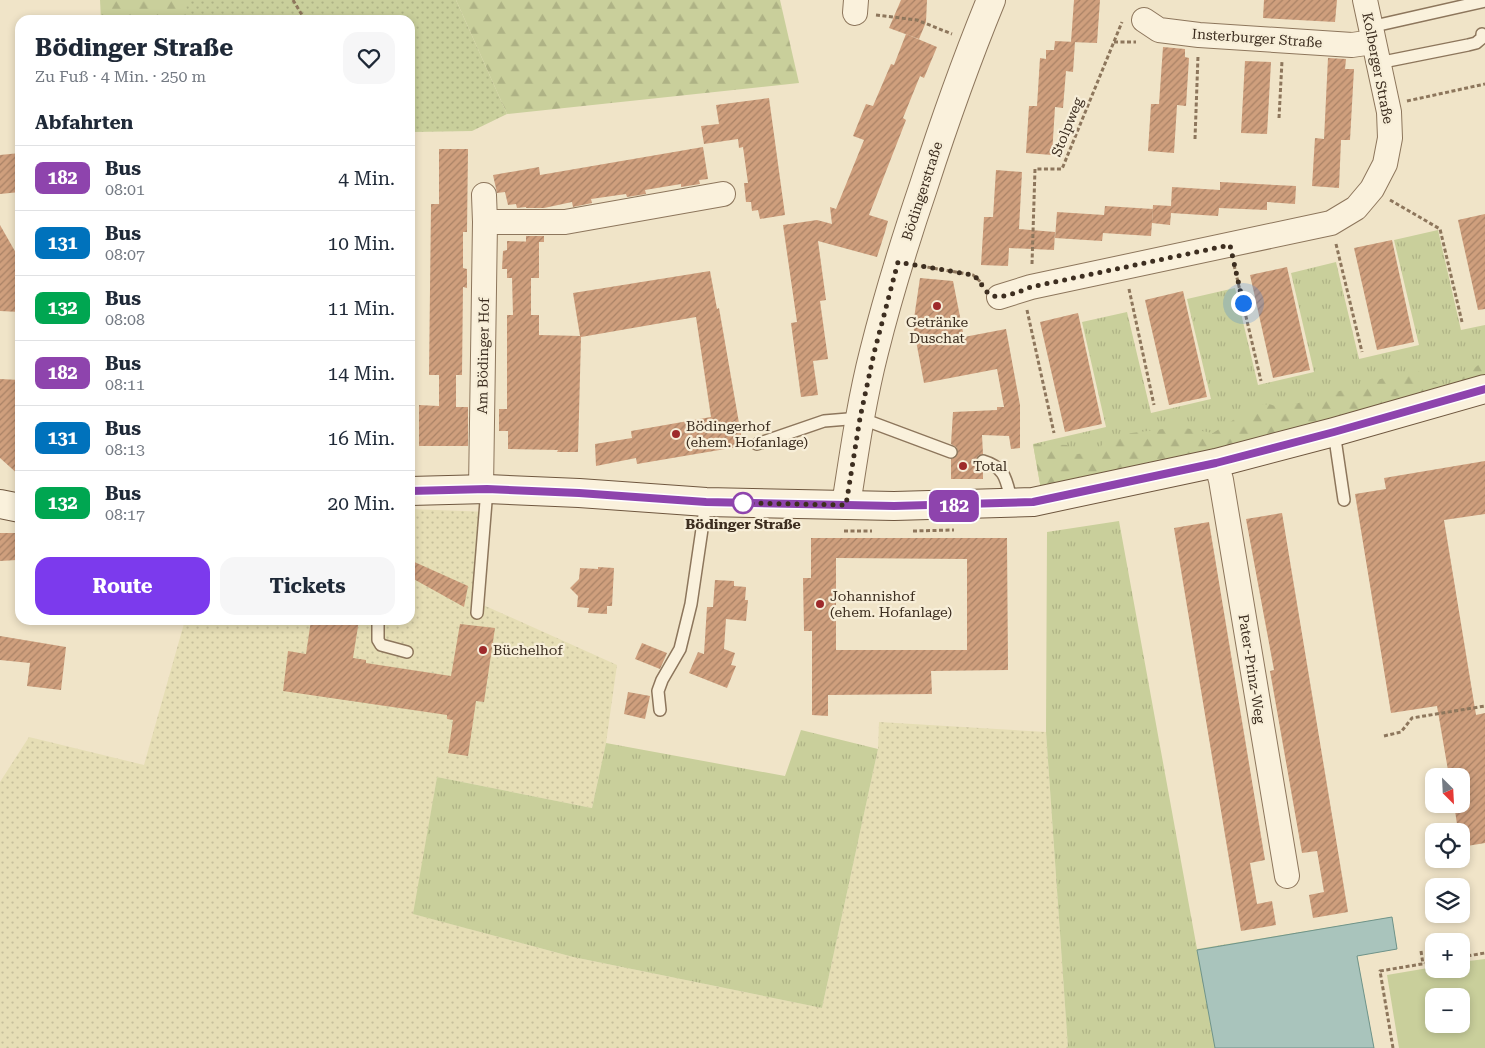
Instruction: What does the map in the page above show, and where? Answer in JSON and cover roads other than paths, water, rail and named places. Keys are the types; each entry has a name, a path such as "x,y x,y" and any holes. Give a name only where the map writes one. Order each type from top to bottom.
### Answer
{"main road":[{"name":"Bödingerstraße","path":"846,505 860,418 874,353 898,262 937,146 991,0"},
{"path":"415,491 484,489 579,493 706,502 894,506 1033,502 1059,498 1216,463 1485,389"},
{"path":"0,504 15,507"}],"street":[{"name":"Kolberger Straße","path":"999,297 1124,267 1331,223 1356,208 1372,189 1385,164 1390,138 1387,105 1365,0"},
{"name":"Insterburger Straße","path":"1144,20 1159,30 1199,35 1352,45 1374,44"},
{"path":"485,222 565,222 723,194"},
{"name":"Am Bödinger Hof","path":"484,195 484,489"},
{"name":"Pater-Prinz-Weg","path":"1216,463 1221,480 1287,876"}],"lane":[{"path":"1374,44 1485,1"},
{"path":"1374,44 1468,45 1480,40 1482,34"},
{"path":"757,444 824,421 860,418 951,452"},
{"path":"1334,432 1344,500"},
{"path":"983,461 997,466 1004,477 1012,503"},
{"path":"477,613 484,489"},
{"path":"660,710 658,691 662,680 680,649 691,604 706,502"},
{"path":"378,625 378,640 381,645 407,652"}],"water":[{"path":"1392,917 1397,949 1357,956 1374,1048 1215,1048 1197,950"}],"place":[{"name":"Getränke Duschat","path":"937,306"},
{"name":"Bödingerhof (ehem. Hofanlage)","path":"676,434"},
{"name":"Total","path":"963,466"},
{"name":"Bödinger Straße","path":"743,503"},
{"name":"Johannishof (ehem. Hofanlage)","path":"820,604"},
{"name":"Büchelhof","path":"483,650"}]}
